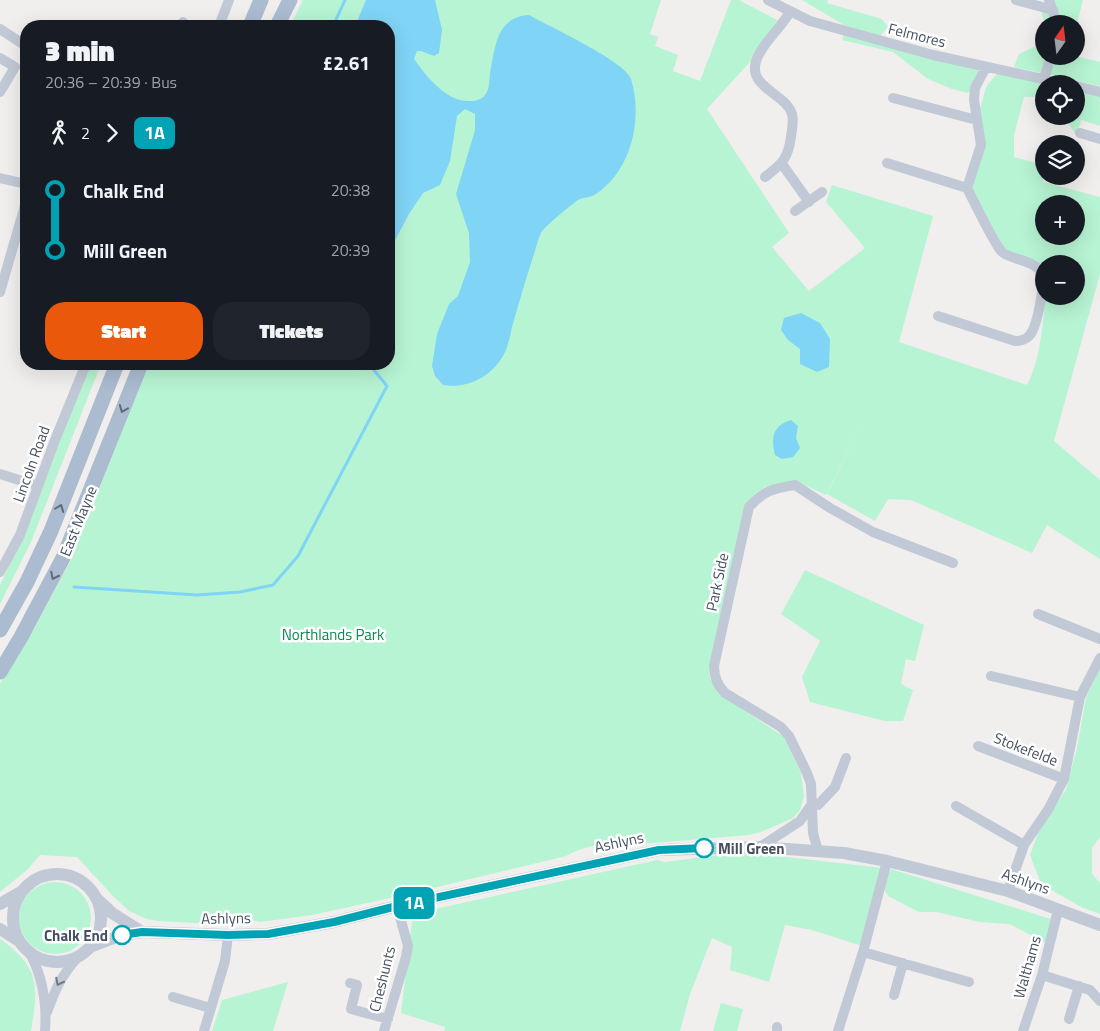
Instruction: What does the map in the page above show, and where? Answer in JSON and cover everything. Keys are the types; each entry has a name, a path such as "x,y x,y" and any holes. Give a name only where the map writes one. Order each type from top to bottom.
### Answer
{"main road":[{"path":"253,20 261,0"},
{"path":"280,20 290,0"},
{"name":"East Mayne","path":"0,630 27,582 51,531 115,370"},
{"name":"East Mayne","path":"0,672 22,637 63,558 139,370"}],"street":[{"path":"221,20 229,0"},
{"name":"Felmores","path":"768,0 819,24 933,55 1035,77"},
{"path":"1016,0 1051,5"},
{"path":"765,177 782,164 787,154 793,121 792,113 788,106 760,81 754,68 757,58 790,12"},
{"path":"0,29 20,42"},
{"path":"0,58 15,67 0,92"},
{"path":"967,188 981,146 974,100 976,88 986,67"},
{"path":"1085,88 1100,92"},
{"path":"893,98 977,120"},
{"path":"1080,133 1100,139"},
{"path":"887,163 967,188 1001,252 1032,264 1043,276 1044,282 1035,327 1028,337 1022,341 1015,341 938,316"},
{"path":"782,164 809,202"},
{"path":"0,178 20,183"},
{"path":"795,212 822,192"},
{"path":"0,292 20,223"},
{"name":"Lincoln Road","path":"0,572 20,535 84,370"},
{"path":"0,474 38,486"},
{"name":"Park Side","path":"818,851 813,833 810,784 807,773 789,736 781,727 725,693 720,688 714,673 749,507 771,489 795,485 830,508 873,532 953,563"},
{"path":"1038,614 1100,639"},
{"name":"Stokefelde","path":"1008,890 1024,845 1060,790 1064,779 1080,697 1100,658"},
{"path":"991,676 1080,697"},
{"name":"Stokefelde","path":"978,746 1064,779"},
{"path":"760,847 800,821 811,805 818,805 835,787 846,758"},
{"path":"956,806 1024,845"},
{"name":"Ashlyns","path":"90,947 122,935 142,932 228,935 268,934 334,922 397,906 659,850 760,847 818,851 887,861 1008,890 1100,925"},
{"path":"838,1031 863,952 887,861"},
{"path":"78,957 68,961 54,962 39,959 32,955 19,941 14,932 13,912 17,899 31,882 42,876 52,874 63,875 80,881 112,913 142,932"},
{"path":"0,904 21,892"},
{"path":"46,1012 57,984 78,957 96,939 100,923 100,909 96,898"},
{"name":"Cheshunts","path":"384,1031 408,946 397,906"},
{"name":"Walthams","path":"1023,1031 1042,975 1058,910"},
{"path":"0,929 19,941"},
{"path":"204,1031 224,962 228,935"},
{"path":"863,952 969,982"},
{"path":"32,955 41,977 46,1012 45,1031"},
{"path":"894,995 903,963"},
{"path":"1042,975 1090,990 1100,1001"},
{"path":"350,983 357,985 351,1009 388,1019"},
{"path":"1069,1019 1079,986"},
{"path":"174,997 210,1008"}],"green space":[{"name":"Northlands Park","path":"303,0 661,0 650,34 658,37 655,46 678,55 673,71 700,81 731,0 739,0 777,20 759,52 707,109 789,233 772,247 809,291 865,248 826,202 832,185 933,216 899,342 1027,385 1038,353 1045,305 1085,305 1085,255 1035,255 1035,267 1001,251 967,188 983,143 978,116 986,87 999,71 1035,81 1035,97 1024,97 1014,135 1014,157 1035,163 1035,185 1055,185 1100,197 1100,274 1054,441 1100,480 1100,559 1047,525 1032,553 911,500 888,499 875,521 827,494 862,422 826,495 796,481 765,487 756,493 747,502 743,514 710,663 709,675 718,693 784,737 801,773 804,796 800,810 793,818 761,832 749,835 588,847 566,856 404,895 312,915 260,922 248,919 196,923 147,919 129,911 77,857 40,855 28,869 0,892 0,683 32,633 72,558 146,370 395,370 395,20 293,20"},
{"path":"802,0 828,0 827,3 882,19 888,27 880,36 844,25"},
{"path":"1045,0 1083,0 1079,15 1042,14"},
{"path":"844,34 972,67 980,71 975,88 968,93 952,89 928,79 893,52 842,40"},
{"path":"1035,46 1035,65 1085,65 1085,58 1100,62 1100,86 1085,83 1085,75 1050,75 1014,67 1019,54"},
{"path":"1085,91 1100,95 1100,126 1085,121"},
{"path":"1069,125 1080,125 1078,132 1075,133"},
{"path":"87,370 99,370 31,542 0,604 0,585 27,528"},
{"path":"805,570 924,625 915,661 906,659 901,684 913,690 903,721 885,721 810,702 802,677 820,641 781,614"},
{"path":"1100,668 1100,837 1092,848 1092,874 1100,883 1100,914 1081,907 1041,884 1030,855 1041,825 1066,790 1077,748 1086,698"},
{"path":"742,852 883,868 862,946 812,930 785,925 769,982 730,970 732,947 712,938 690,994 680,1031 444,1031 445,1027 401,1013 413,914 657,860 665,862"},
{"path":"891,869 1051,919 1046,943 1010,924 980,922 936,912 919,912 888,896 882,886"},
{"path":"55,882 75,888 85,898 91,918 85,938 75,948 55,954 35,948 25,938 19,918 25,898 35,888"},
{"path":"0,939 24,960 30,969 35,988 31,1031 0,1031"},
{"path":"288,982 273,1031 212,1031 222,1000"},
{"path":"721,1003 743,1009 737,1031 713,1031"}],"water":[{"path":"366,0 435,0 442,30 439,53 434,56 417,51 414,59 438,88 462,101 477,100 487,93 499,35 510,21 529,15 601,54 626,72 631,79 636,110 635,126 632,142 626,157 608,184 596,194 578,200 543,230 525,281 505,353 492,370 478,380 469,383 452,386 443,385 435,376 432,366 437,334 449,304 458,296 470,262 469,233 456,194 475,130 475,114 465,109 457,116 450,161 440,185 423,193 395,240 395,20 358,20"},
{"path":"801,313 820,323 830,339 829,367 817,372 800,364 800,349 788,340 781,330 784,318"},
{"path":"791,420 798,426 796,438 800,448 793,457 782,459 775,455 774,433 780,426"}],"waterway":[{"path":"336,20 345,0"},
{"path":"74,587 197,595 240,592 273,585 298,556 387,386 374,370"}],"bus line":[{"name":"1A","path":"122,935 142,932 228,935 268,934 334,922 397,906 659,850 704,848"}],"place":[{"name":"Mill Green","path":"704,848"},
{"name":"Chalk End","path":"122,935"}]}
